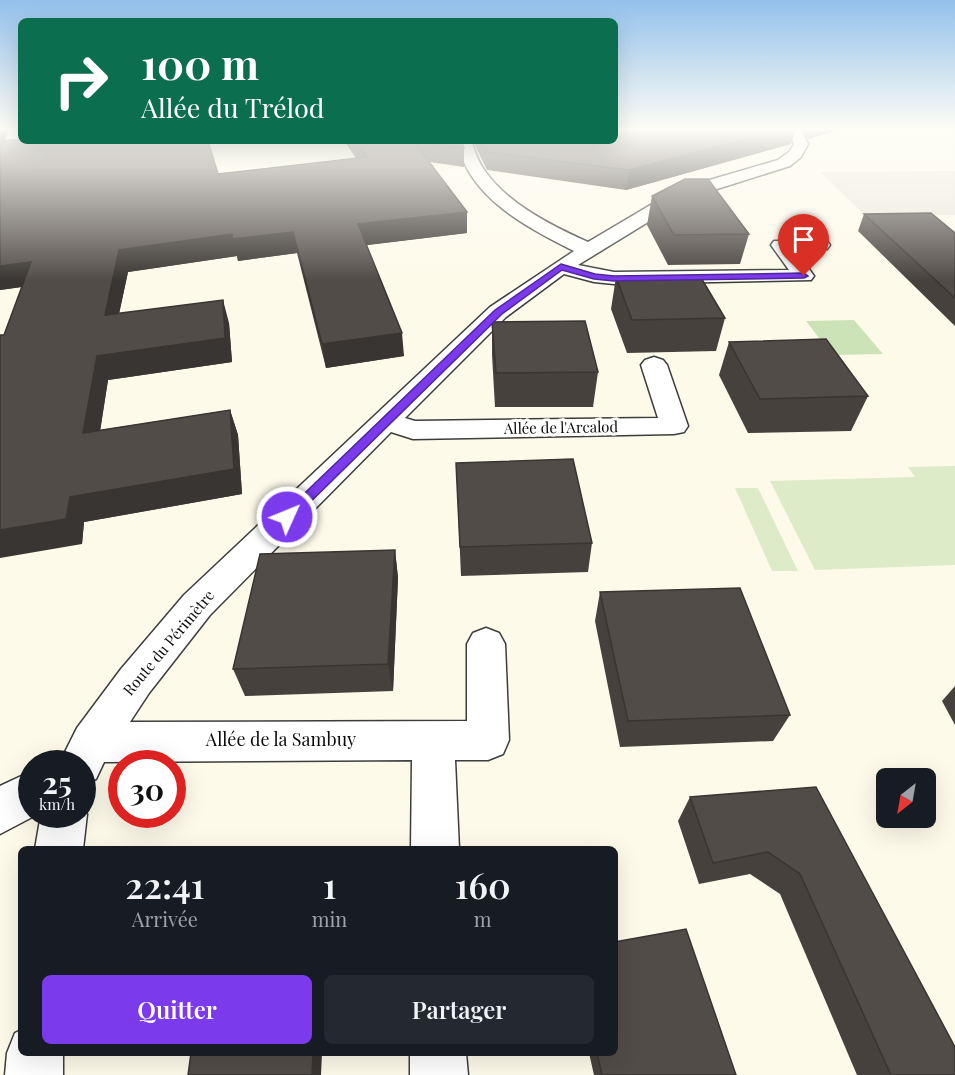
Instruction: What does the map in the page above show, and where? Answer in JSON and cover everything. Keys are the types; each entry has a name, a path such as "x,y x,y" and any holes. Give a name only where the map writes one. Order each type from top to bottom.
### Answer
{"street":[{"path":"484,180 496,194 551,231 588,250"},
{"name":"Route du Périmètre","path":"88,750 135,681 197,605 498,312 561,267 678,197 732,180"},
{"path":"561,267 594,276 614,278 804,276 782,245 820,245"},
{"name":"Allée de l'Arcalod","path":"385,421 413,430 674,426 654,365"},
{"name":"Allée de la Sambuy","path":"96,753 488,740 486,644"},
{"path":"433,740 435,846"},
{"path":"0,811 18,801"},
{"path":"59,846 62,828"},
{"path":"34,1075 35,1056"},
{"path":"438,1056 439,1075"}],"green space":[{"path":"854,320 883,354 832,355 806,321"},
{"path":"955,466 955,565 815,570 770,481 915,477 908,467"},
{"path":"735,488 758,488 798,571 772,571"}],"shaded area":[{"path":"829,180 955,180 955,215 866,216"}],"building":[{"path":"0,180 443,180 467,212 358,224 402,333 322,344 293,232 232,239 232,234 119,250 105,315 223,300 225,338 97,356 83,433 230,410 234,469 70,497 66,519 0,530 0,335 4,335 31,262 0,266"},
{"path":"683,180 709,180 749,234 674,235 652,196"},
{"path":"931,213 955,233 955,298 864,214"},
{"path":"700,276 725,318 632,320 616,277"},
{"path":"585,321 598,372 496,373 492,322"},
{"path":"826,339 868,396 760,399 729,342"},
{"path":"573,459 592,543 460,547 456,463"},
{"path":"395,550 388,664 233,669 260,554"},
{"path":"740,588 790,715 628,721 600,592"},
{"path":"816,787 955,1047 955,1075 891,1075 800,874 768,852 713,863 690,797"},
{"path":"686,929 736,1075 602,1075 598,1056 618,1056 618,941"},
{"path":"191,1056 313,1056 312,1075 188,1075"}],"route":[{"path":"287,517 498,312 561,267 594,276 614,278 804,276"}]}
